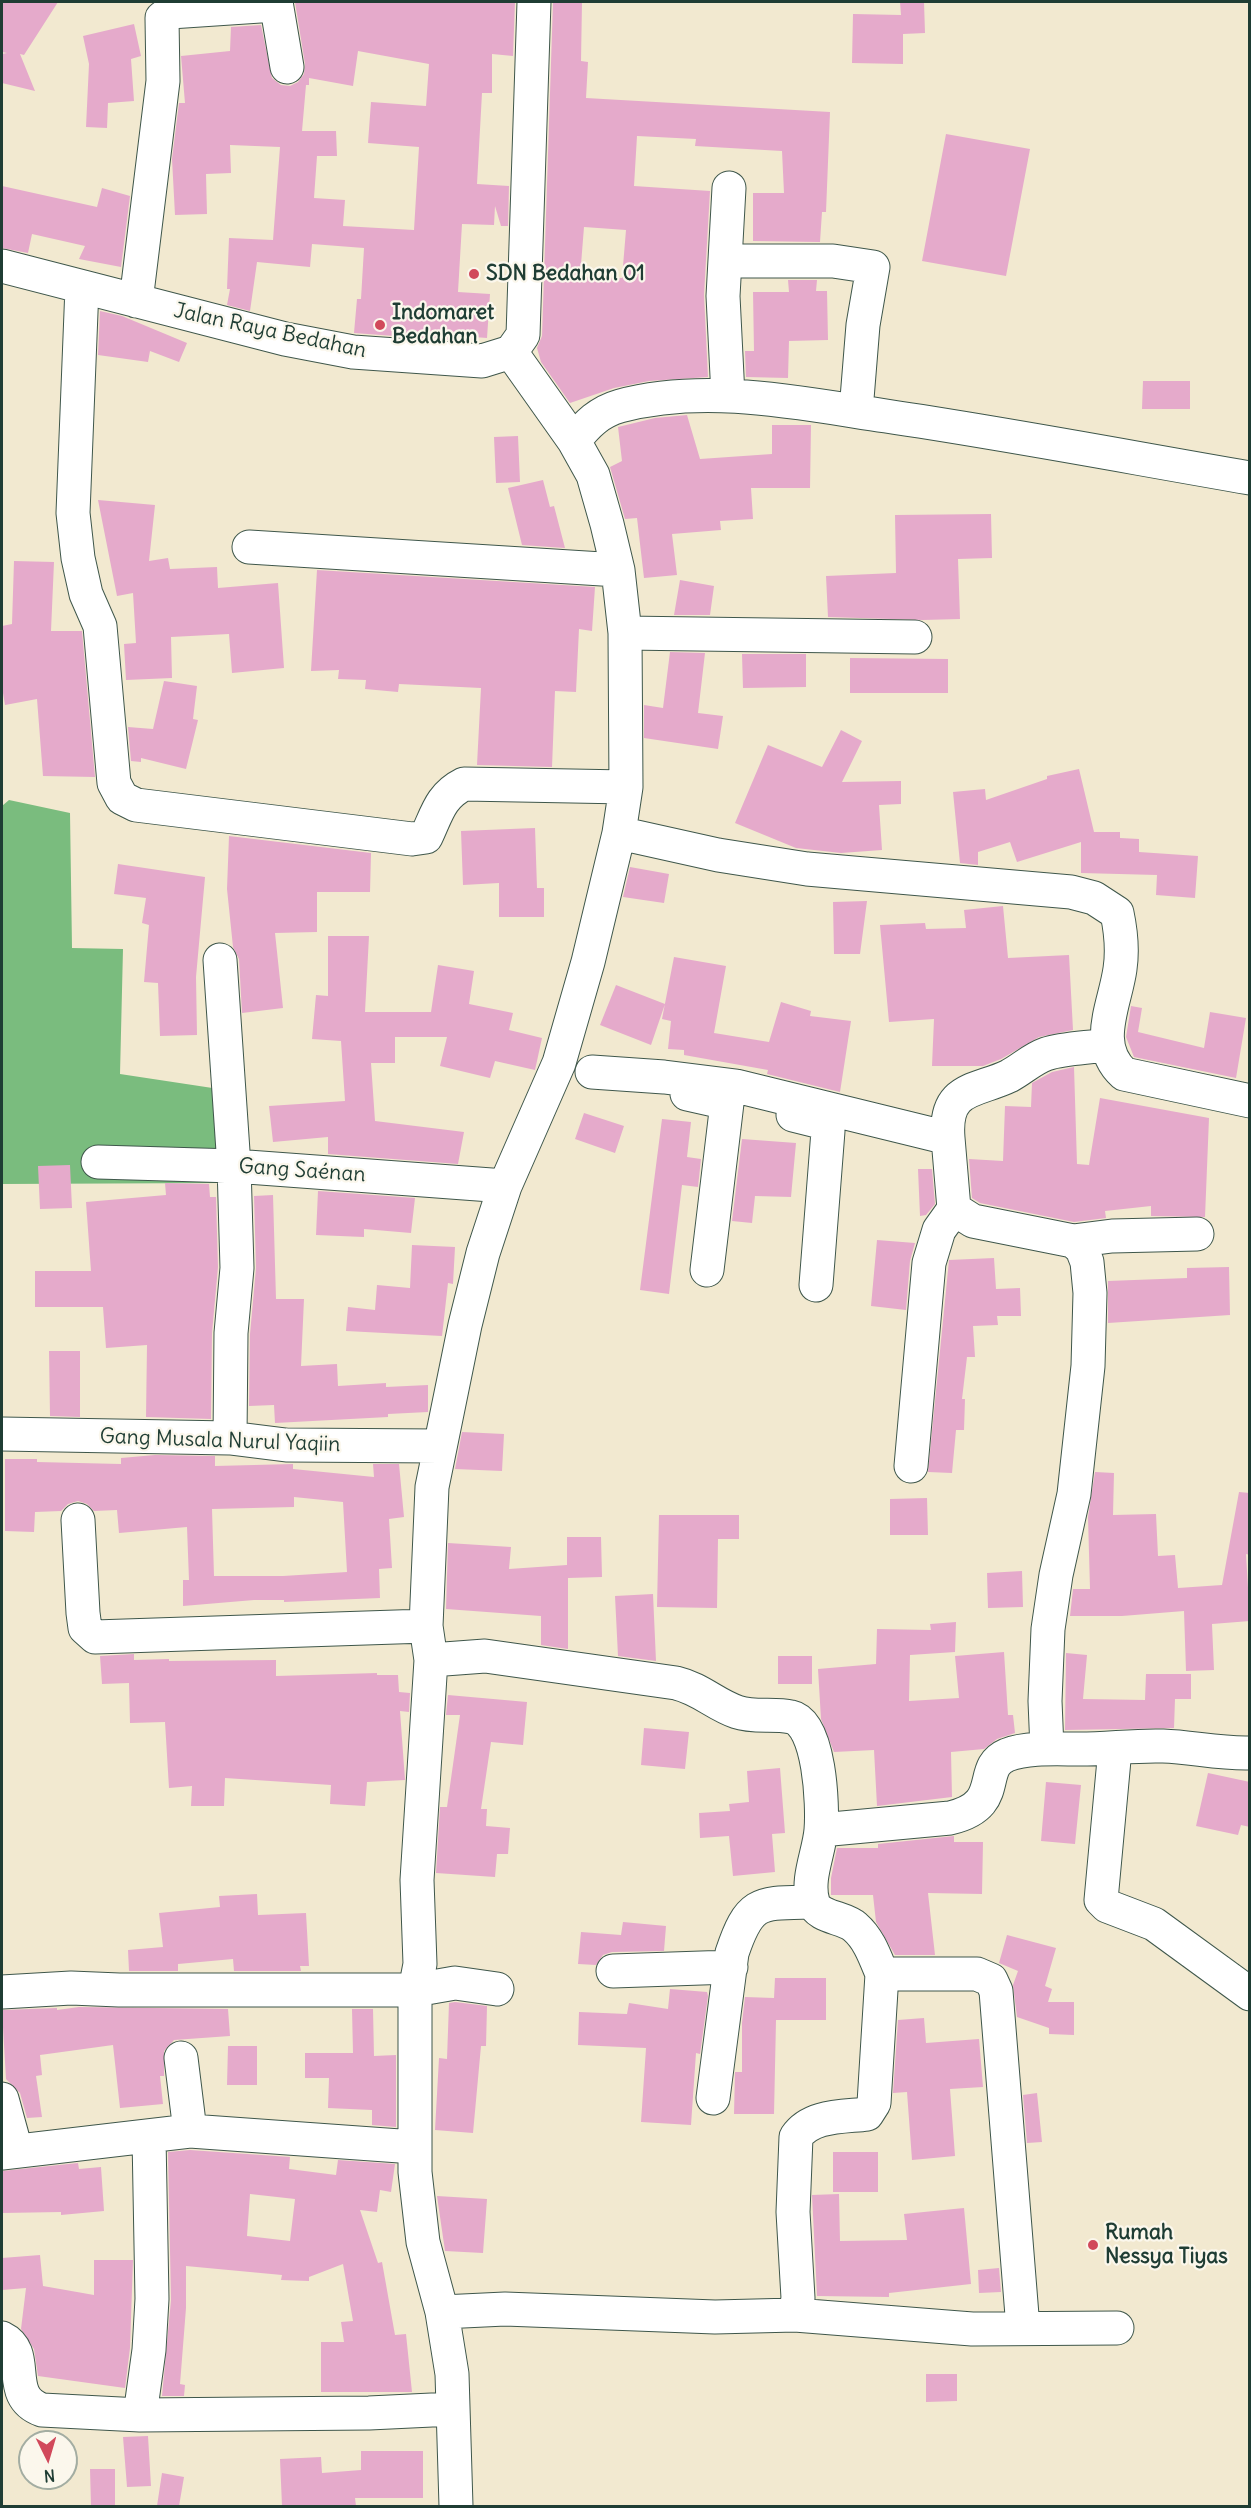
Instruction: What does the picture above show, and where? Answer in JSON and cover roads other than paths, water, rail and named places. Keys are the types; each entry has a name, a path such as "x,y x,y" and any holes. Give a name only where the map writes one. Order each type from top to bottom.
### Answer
{"street":[{"path":"136,301 163,81 162,18 170,12 260,6 268,2"},
{"path":"276,2 287,67"},
{"path":"456,2506 452,2374 442,2312 423,2242 414,2147 415,1989 420,1964 417,1880 431,1660 426,1626 432,1487 465,1324 483,1253 505,1186 559,1063 588,962 619,832 626,787 625,633 618,570 593,476 574,441 512,352 523,335 534,2"},
{"path":"728,396 724,351 729,188"},
{"path":"726,261 833,261 873,267 863,325 856,411"},
{"name":"Jalan Raya Bedahan","path":"2,266 285,339 352,352 482,361 512,352"},
{"path":"82,286 73,513 78,558 86,594 100,626 114,783 122,798 136,805 412,839 426,837 436,809 449,792 464,784 626,787"},
{"path":"574,441 599,414 618,406 656,399 728,396 856,411 1044,441 1250,478"},
{"path":"249,547 618,570"},
{"path":"625,633 915,637"},
{"path":"619,832 718,855 807,869 1004,888 1048,889 1094,898 1117,913 1122,940 1120,969 1106,1045 1114,1065 1124,1074 1250,1101"},
{"path":"220,960 234,1166 237,1269 231,1333 230,1438"},
{"path":"911,1466 929,1263 939,1230 954,1209 948,1138 953,1108 963,1093 1008,1076 1044,1055 1106,1045"},
{"path":"559,1063 727,1103 818,1119 825,1123 828,1131 816,1285"},
{"path":"592,1072 664,1077 736,1086 948,1138"},
{"path":"707,1270 727,1103"},
{"name":"Gang Saénan","path":"98,1162 234,1166 505,1186"},
{"path":"954,1209 973,1221 1073,1241 1112,1236 1197,1234"},
{"path":"1047,1749 1045,1701 1048,1629 1056,1575 1074,1494 1088,1366 1090,1293 1087,1262 1082,1249 1073,1241"},
{"name":"Gang Musala Nurul Yaqiin","path":"2,1434 230,1438 286,1444 440,1446"},
{"path":"78,1520 83,1613 86,1628 94,1637 426,1626"},
{"path":"431,1660 485,1656 676,1683 692,1687 739,1713 792,1717 802,1722 812,1739 819,1778 821,1830 815,1855 813,1902"},
{"path":"821,1830 950,1818 968,1814 981,1804 988,1792 991,1771 1007,1755 1047,1749 1115,1749 1159,1746 1250,1753"},
{"path":"1115,1749 1101,1900 1107,1906 1154,1924 1250,1994"},
{"path":"713,2098 731,1967 740,1930 757,1907 767,1903 813,1902 825,1914 839,1918 855,1927 871,1947 882,1974 874,2103 867,2114 812,2121 802,2126 796,2137 793,2212 798,2298 795,2315"},
{"path":"613,1971 731,1967"},
{"path":"882,1974 978,1974 991,1980 996,1991 1023,2328"},
{"path":"2,1992 71,1988 119,1990 415,1989 455,1983 496,1989"},
{"path":"181,2058 190,2131"},
{"path":"2,2098 9,2152 190,2131 414,2147"},
{"path":"140,2415 149,2350 152,2300 149,2137"},
{"path":"442,2312 505,2309 715,2317 795,2315 972,2330 1108,2329"},
{"path":"2,2338 9,2342 16,2353 22,2396 31,2406 65,2412 140,2415 369,2413 453,2409"}],"place":[{"name":"SDN Bedahan 01","path":"474,274"},
{"name":"Indomaret Bedahan","path":"380,325"},
{"name":"Rumah Nessya Tiyas","path":"1093,2245"}]}
